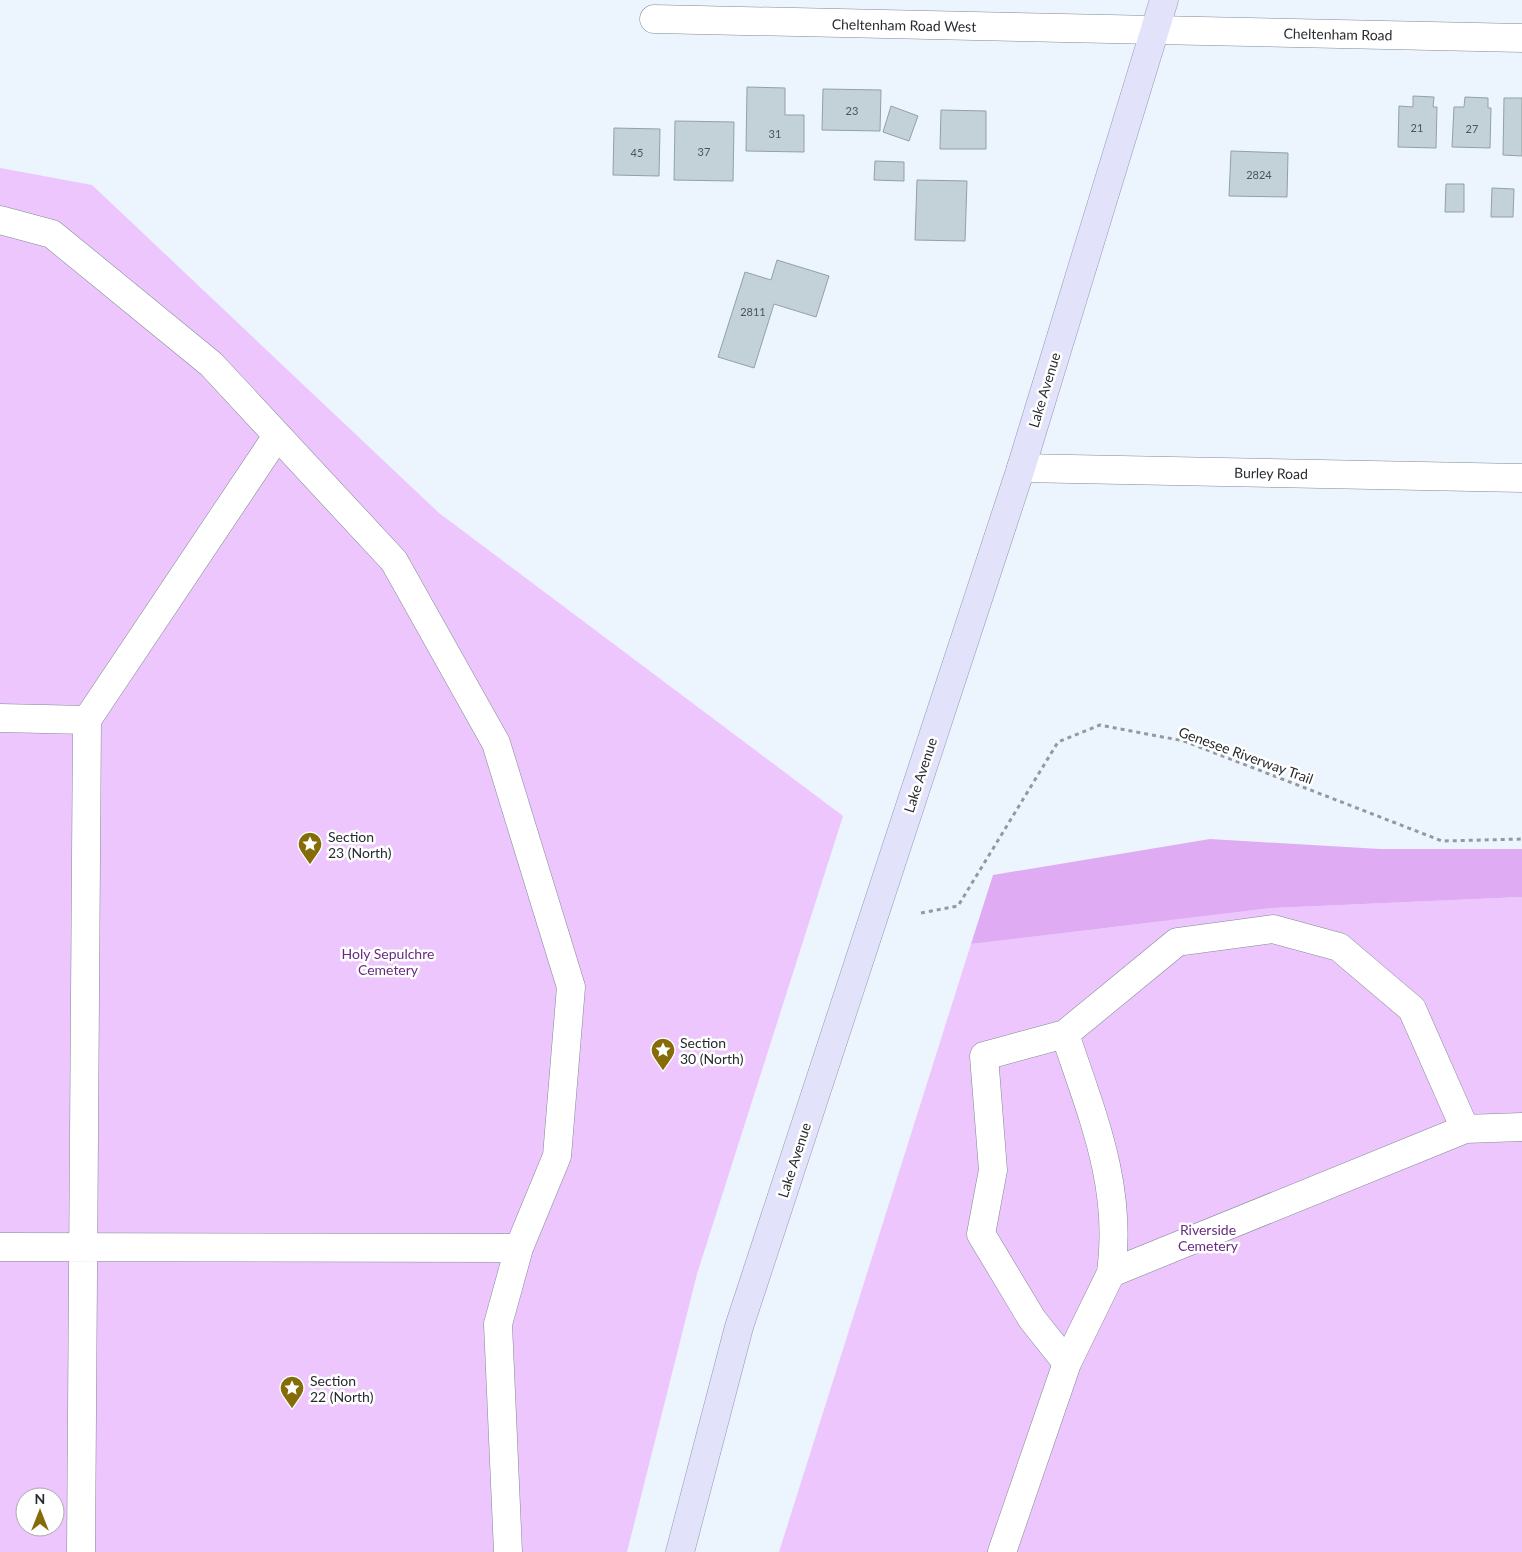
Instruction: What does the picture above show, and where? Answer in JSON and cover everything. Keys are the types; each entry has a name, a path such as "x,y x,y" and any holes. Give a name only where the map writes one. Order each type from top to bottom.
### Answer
{"main road":[{"name":"Lake Avenue","path":"680,1552 739,1327 1021,468 1164,0"}],"street":[{"name":"Cheltenham Road West","path":"654,19 1154,30"},
{"name":"Cheltenham Road","path":"1154,30 1522,38"},
{"path":"0,220 52,234 211,364 394,561 496,743 571,987 557,1156 519,1248 498,1324 508,1552"},
{"path":"81,1552 87,720 277,436"},
{"name":"Burley Road","path":"1021,468 1522,478"},
{"path":"0,718 87,720"},
{"path":"1067,1363 1032,1319 981,1234 993,1170 984,1056 1065,1034 1177,942 1273,930 1339,947 1412,1009 1465,1129"},
{"path":"1002,1552 1067,1363 1111,1273 1114,1223 1106,1158 1065,1034"},
{"path":"1111,1273 1465,1129 1522,1127"},
{"path":"0,1247 519,1248"}],"path":[{"name":"Genesee Riverway Trail","path":"921,913 958,906 1058,742 1100,725 1184,741 1442,841 1522,839"}],"green space":[{"name":"Holy Sepulchre Cemetery","path":"0,168 92,185 439,513 843,816 697,1274 627,1552 0,1552"},
{"name":"Riverside Cemetery","path":"1522,897 1522,1552 779,1552 971,944 1273,908"}],"shaded area":[{"path":"1210,839 1380,849 1522,849 1522,897 1273,908 971,944 993,875"}],"building":[{"path":"747,87 785,88 785,115 804,115 804,152 746,151"},
{"path":"823,89 881,90 880,131 822,130"},
{"path":"1413,96 1434,97 1433,107 1437,107 1436,148 1398,147 1399,106 1413,107"},
{"path":"1465,97 1488,98 1488,108 1491,108 1490,148 1452,147 1454,107 1464,107"},
{"path":"1504,98 1522,98 1522,156 1503,155"},
{"path":"891,106 918,116 909,141 883,132"},
{"path":"941,110 986,111 986,149 940,149"},
{"path":"675,121 734,122 733,181 674,180"},
{"path":"614,128 660,129 659,176 613,175"},
{"path":"1231,151 1288,153 1287,197 1229,196"},
{"path":"875,161 904,162 904,181 874,180"},
{"path":"917,180 967,181 965,241 915,240"},
{"path":"1446,184 1464,184 1464,212 1445,212"},
{"path":"1492,188 1514,189 1513,217 1491,217"},
{"path":"777,260 829,276 816,317 774,304 754,368 718,357 745,272 771,280"}],"place":[{"name":"Section 23 (North)","path":"310,865"},
{"name":"Section 30 (North)","path":"663,1071"},
{"name":"Section 22 (North)","path":"292,1409"}]}
